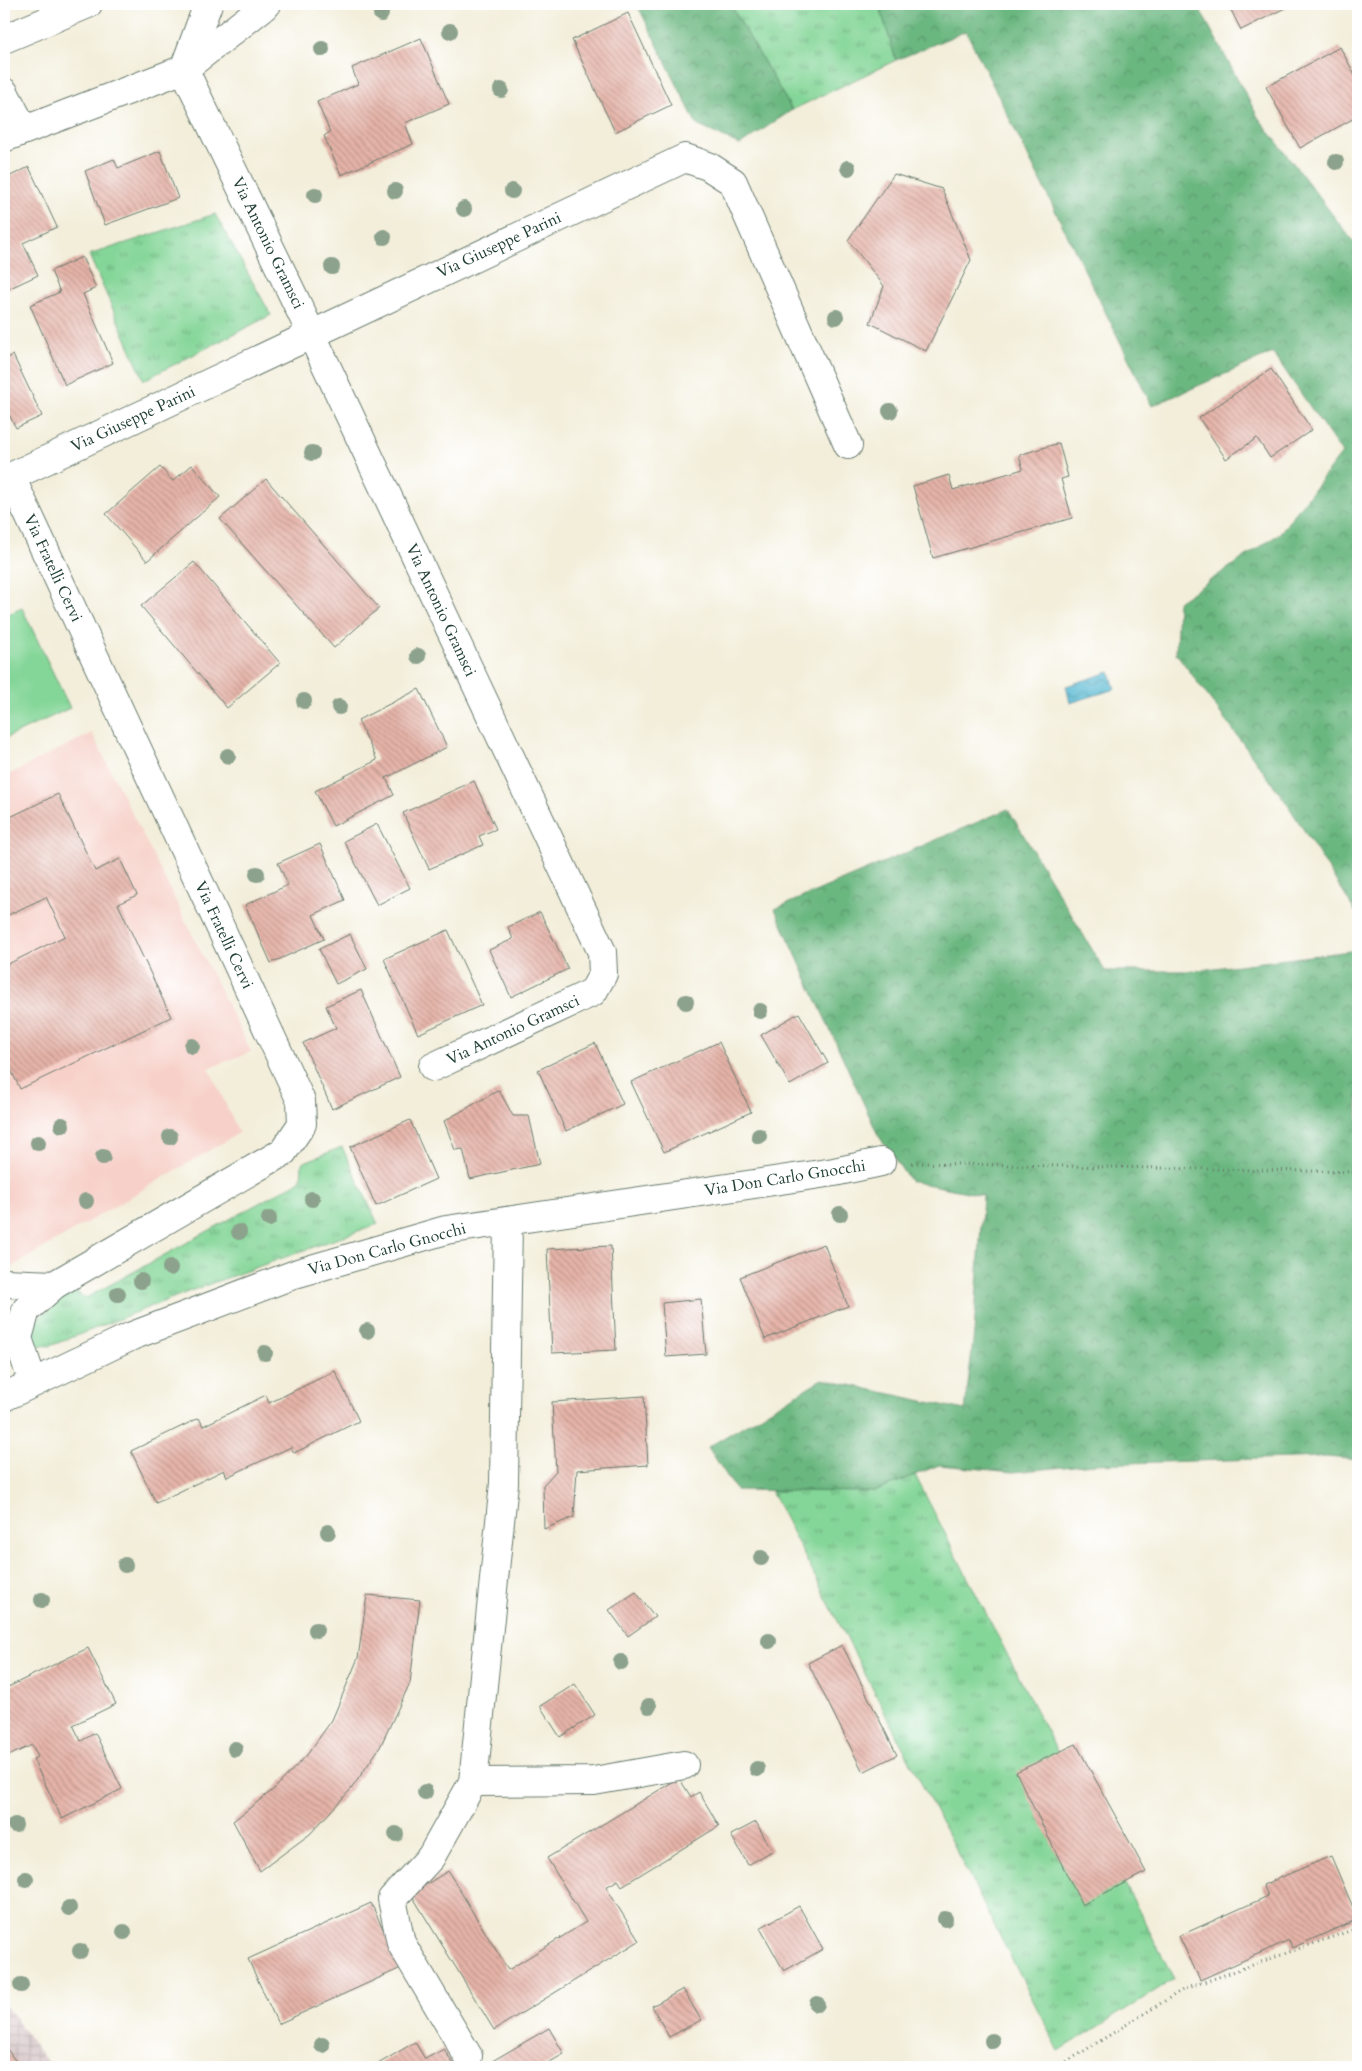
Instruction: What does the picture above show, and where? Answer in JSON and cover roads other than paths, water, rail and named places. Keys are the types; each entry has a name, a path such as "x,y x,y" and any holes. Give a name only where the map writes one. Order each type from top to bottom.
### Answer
{"street":[{"path":"4,39 88,4"},
{"path":"184,69 208,4"},
{"path":"4,92 14,134 184,69 267,4"},
{"name":"Via Antonio Gramsci","path":"184,69 602,952 603,974 593,992 432,1067"},
{"name":"Via Giuseppe Parini","path":"8,478 685,158 708,166 733,182 848,445"},
{"name":"Via Fratelli Cervi","path":"8,478 301,1100 302,1124 283,1152 54,1285 26,1310 18,1338 33,1383"},
{"name":"Via Don Carlo Gnocchi","path":"5,1393 33,1383 132,1336 298,1273 446,1230 834,1172 881,1162"},
{"path":"468,2056 401,1943 392,1899 431,1857 473,1782 504,1483 508,1221"},
{"path":"4,1283 54,1285"},
{"path":"473,1782 594,1782 684,1764"}],"water":[{"path":"1110,672 1115,689 1070,703 1066,686"}]}
